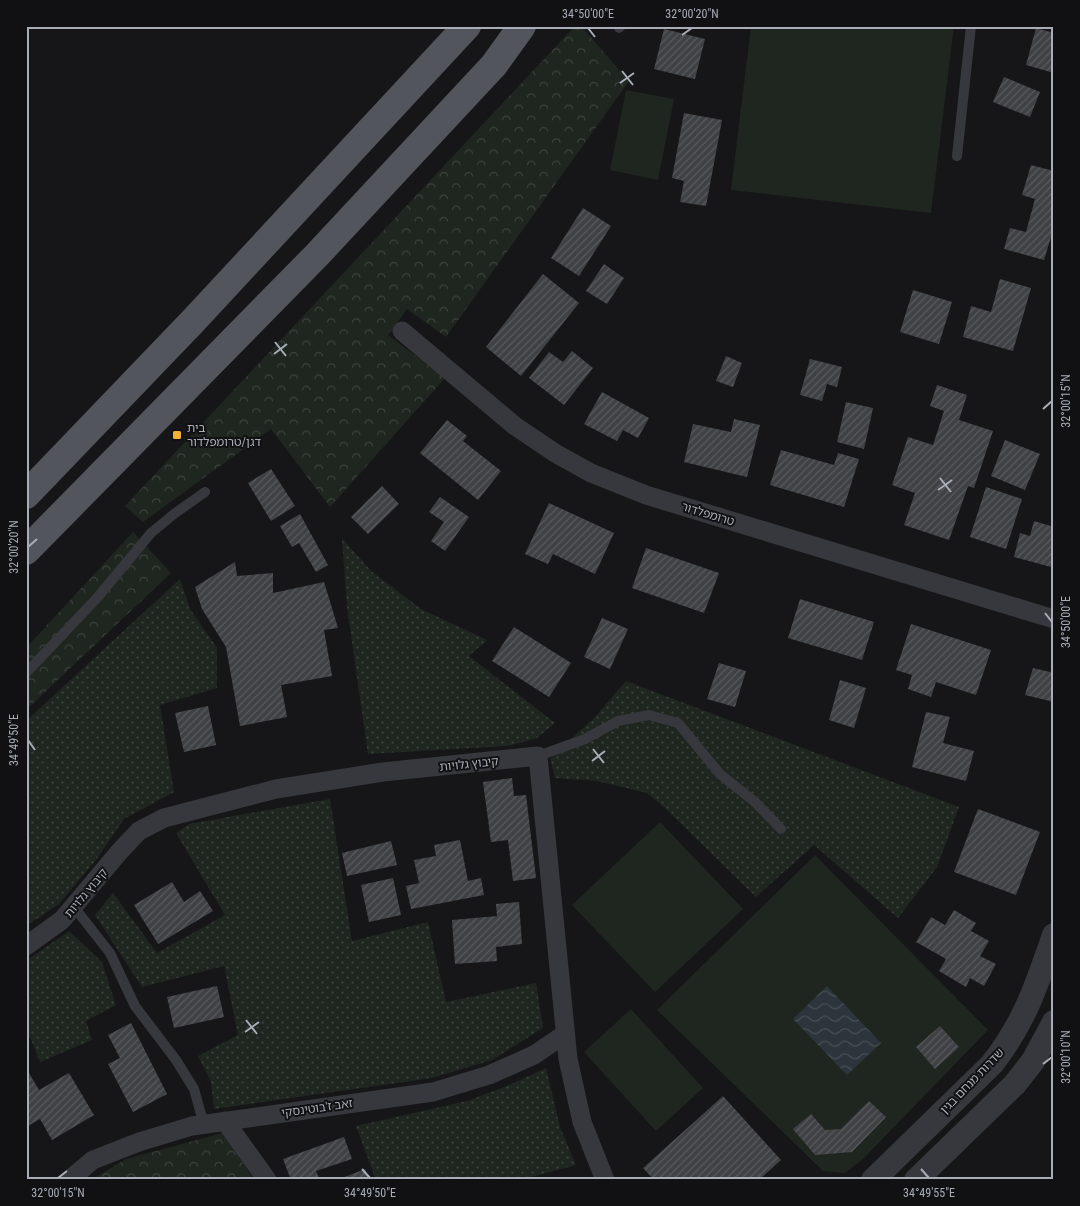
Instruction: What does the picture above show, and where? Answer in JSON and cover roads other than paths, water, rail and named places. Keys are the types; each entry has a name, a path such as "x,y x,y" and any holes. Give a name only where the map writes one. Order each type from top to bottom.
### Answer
{"main road":[{"path":"26,494 194,320 467,26"},
{"path":"26,551 316,256 494,65 522,26"}],"street":[{"name":"טרומפלדור","path":"402,331 515,426 555,453 591,473 646,495 1054,619"},
{"name":"קיבוץ גלויות","path":"26,946 62,920 139,831 164,818 276,789 383,772 538,756"},
{"path":"538,756 568,1060 582,1122 605,1180"},
{"name":"שדרות מנחם בגין","path":"873,1180 992,1064 1008,1044 1032,996 1054,935"},
{"path":"916,1180 1015,1084 1032,1061 1054,1022"},
{"name":"זאב ז'בוטינסקי","path":"68,1180 93,1160 139,1142 192,1126 433,1092 489,1075 534,1055 565,1034"},
{"path":"225,1121 267,1180"}],"lane":[{"path":"957,156 971,26"},
{"path":"26,673 97,598 151,533 205,492"},
{"path":"538,756 585,739 618,721 649,715 678,723 720,774 755,802 781,829"},
{"path":"74,907 110,953 135,1006 176,1060 194,1089 204,1125"}],"water":[{"path":"827,986 881,1043 847,1075 793,1019"}],"place":[{"name":"בית דגן/טרומפלדור","path":"177,435"}]}
